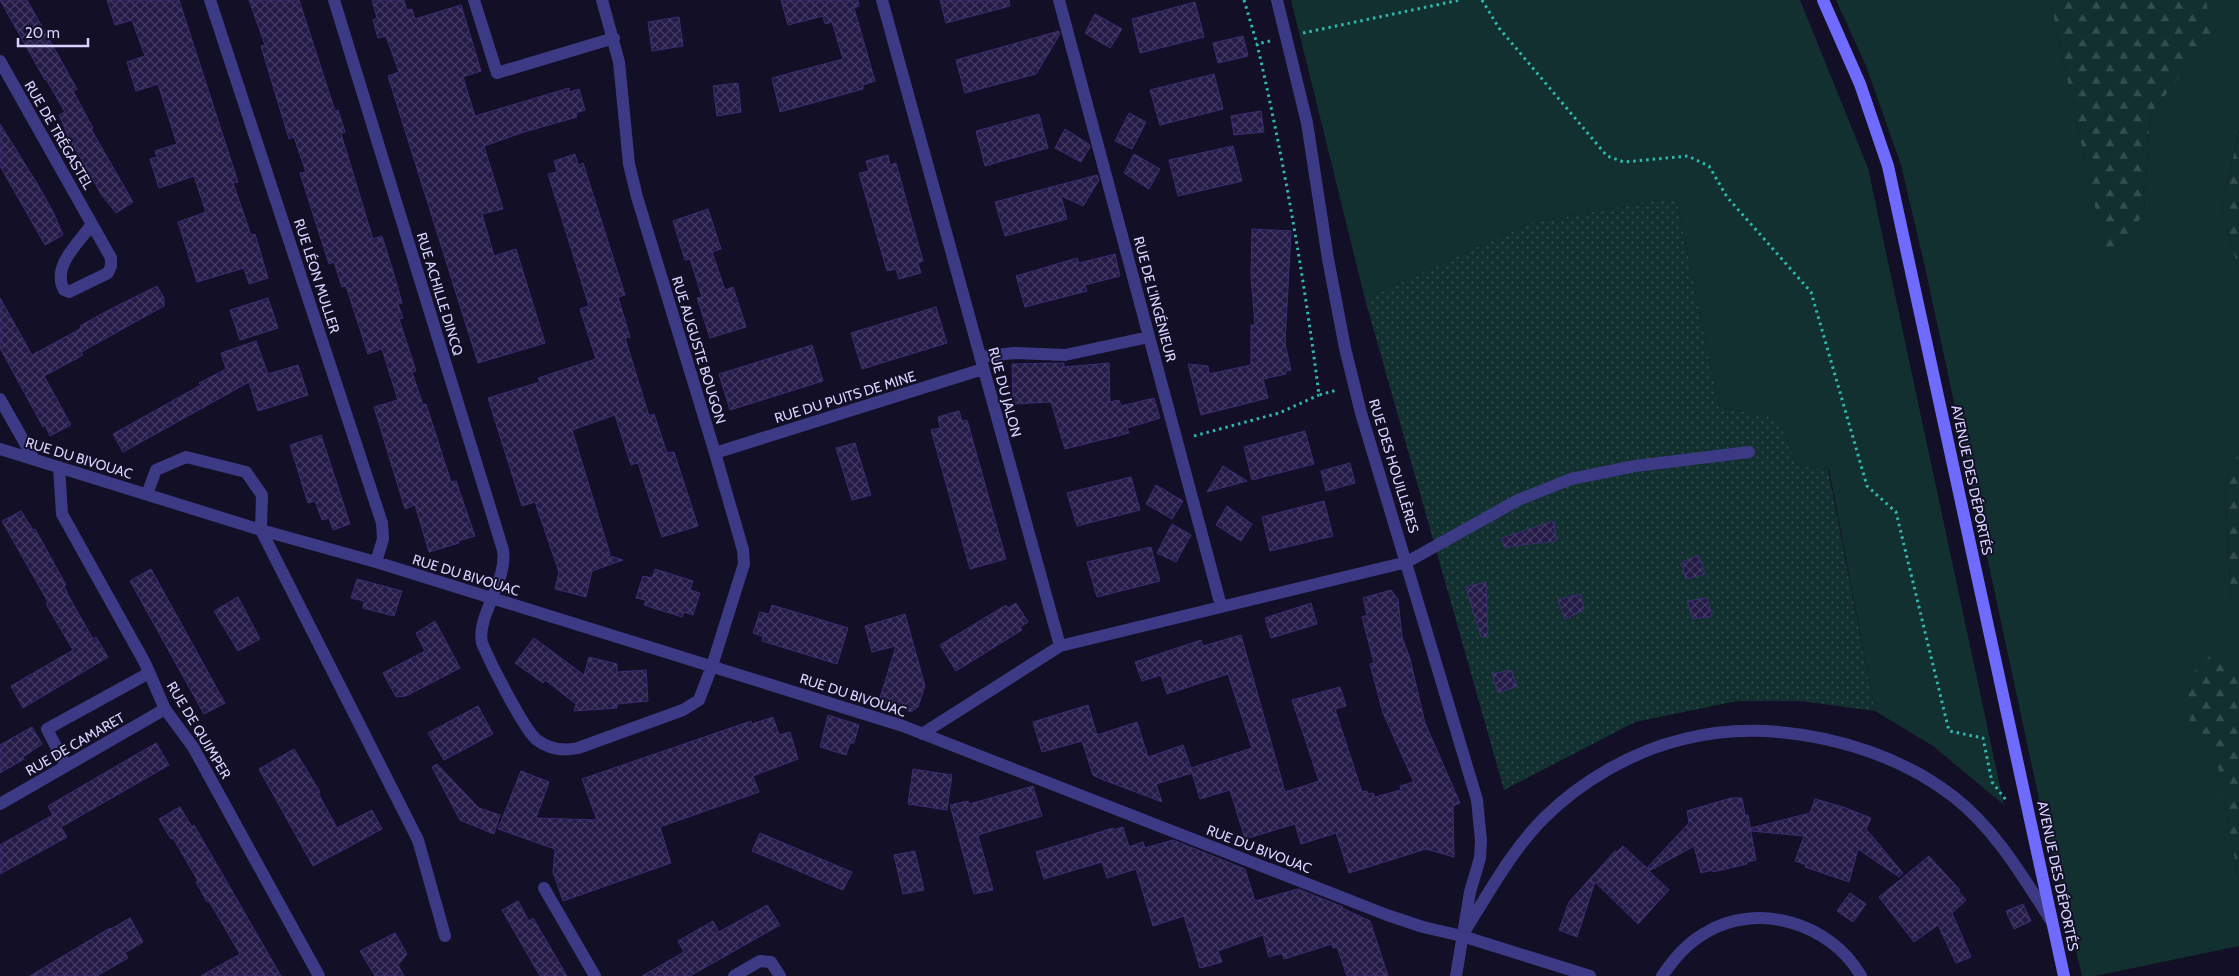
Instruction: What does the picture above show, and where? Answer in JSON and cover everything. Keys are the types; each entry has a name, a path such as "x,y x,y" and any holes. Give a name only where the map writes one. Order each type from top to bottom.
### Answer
{"street":[{"name":"RUE LÉON MULLER","path":"210,0 382,523 384,539 376,562"},
{"name":"RUE ACHILLE DINCQ","path":"334,0 503,550 503,567 483,629 482,643 529,732 539,742 551,747 564,750 578,748 689,708 702,695 712,666"},
{"path":"474,0 497,73 614,38"},
{"name":"RUE AUGUSTE BOUGON","path":"602,0 614,38 620,68 630,164 635,189 715,453 744,559 712,666"},
{"name":"RUE DU JALON","path":"882,0 1060,646"},
{"name":"RUE DE L'INGÉNIEUR","path":"1059,0 1222,606"},
{"name":"RUE DES HOUILLÈRES","path":"1277,0 1307,123 1328,260 1345,348 1361,413 1477,800 1481,841 1480,858 1470,892 1456,976"},
{"name":"AVENUE DES DÉPORTÉS","path":"1822,0 1860,84 1888,166 2064,976"},
{"name":"RUE DE TRÉGASTEL","path":"0,61 92,224 111,258 111,266 108,273 69,292 64,290 60,282 60,268 92,224"},
{"path":"980,356 1014,353 1065,355 1149,337"},
{"name":"RUE DU PUITS DE MINE","path":"715,453 983,369"},
{"path":"0,399 34,459"},
{"name":"RUE DU BIVOUAC","path":"0,449 262,530 493,598 922,734 1387,915 1423,928 1462,936 1590,976"},
{"path":"922,734 1060,646 1407,562 1518,500 1571,479 1635,466 1749,452"},
{"path":"148,494 156,470 186,457 246,472 262,495 262,530 418,840 445,936"},
{"name":"RUE DE QUIMPER","path":"60,467 62,514 149,672 165,709 193,747 319,976"},
{"path":"66,766 47,729 149,672"},
{"name":"RUE DE CAMARET","path":"0,804 165,709"},
{"path":"1462,936 1506,864 1530,833 1558,804 1588,782 1650,750 1685,738 1724,733 1766,732 1805,735 1855,747 1905,767 1932,782 1968,809 1991,835 2022,876 2053,923"},
{"path":"544,888 595,976"},
{"path":"1662,976 1673,959 1688,944 1706,932 1746,919 1768,918 1788,921 1808,928 1827,938 1843,952 1861,976"},
{"path":"734,976 760,961 771,962 780,976"}],"path":[{"path":"1244,0 1257,44"},
{"path":"1482,0 1499,28 1607,156 1624,162 1688,156 1709,166 1727,197 1811,292 1867,486 1896,512 1949,731 1983,738 1992,782 2010,805"},
{"path":"1177,441 1279,413 1319,395"}],"green space":[{"path":"1291,0 1800,0 1868,168 2004,805 1933,746 1875,711 1829,469 1798,466 1777,418 1719,407 1676,197 1530,223 1365,299"},
{"path":"1836,0 2050,0 2108,265 2144,213 2150,115 2211,35 2206,0 2239,0 2239,130 2221,210 2239,270 2239,450 2225,486 2231,598 2239,602 2239,669 2220,646 2191,729 2216,754 2239,882 2239,946 2095,976 2082,976 2042,813 1925,267 1901,165 1866,66"},
{"path":"2050,0 2206,0 2212,35 2150,115 2144,213 2108,266"},
{"path":"2239,131 2239,270 2221,210"},
{"path":"1676,197 1719,407 1777,418 1798,466 1828,469 1875,711 1801,701 1737,701 1635,722 1504,790 1365,299 1530,223"},
{"path":"2239,450 2239,602 2231,598 2225,486"},
{"path":"2220,646 2239,669 2239,882 2216,755 2191,729 2184,681"}],"building":[{"path":"0,0 27,0 77,89 73,91 93,128 91,129 133,202 116,213 101,194 68,136 59,115 65,112"},
{"path":"107,0 179,0 238,182 233,183 251,235 255,234 268,278 249,284 244,268 197,282 178,222 206,212 194,176 159,188 150,159 157,157 155,151 177,144 158,84 136,91 127,62 145,56 132,20 115,25"},
{"path":"249,0 299,0 335,111 338,110 345,132 341,134 373,239 382,236 393,271 402,303 398,304 403,318 399,319 416,371 412,372 423,405 426,404 451,482 456,481 475,536 458,541 459,543 429,552 415,505 405,509 374,407 398,400 382,349 368,354 346,286 342,287 334,262 329,264 300,173 306,172 294,137 289,139 261,46 265,45"},
{"path":"372,0 404,0 407,10 412,9 415,19 461,5 481,71 463,77 475,116 569,88 570,92 579,89 585,110 576,113 577,117 484,146 503,209 482,214 494,256 516,249 545,343 478,363 388,76 399,72 386,36 378,38 373,20 377,18"},
{"path":"781,0 858,0 859,6 854,8 875,81 863,85 863,89 780,112 772,78 843,59 832,22 825,24 823,16 788,25"},
{"path":"940,0 1009,0 1010,6 946,23"},
{"path":"1195,2 1204,37 1140,53 1132,19"},
{"path":"1095,14 1122,29 1110,48 1085,33"},
{"path":"679,17 683,46 652,51 648,22"},
{"path":"1059,31 1060,34 1036,74 965,93 956,60"},
{"path":"1243,36 1248,56 1218,63 1213,43"},
{"path":"1214,74 1223,109 1160,125 1150,90"},
{"path":"738,83 741,112 717,116 713,86"},
{"path":"1261,111 1264,132 1234,135 1231,116"},
{"path":"1129,113 1146,122 1132,149 1115,141"},
{"path":"1039,114 1048,148 985,166 976,131"},
{"path":"0,124 38,185 63,235 45,245 0,166"},
{"path":"1065,129 1089,144 1090,147 1081,162 1055,148"},
{"path":"1233,146 1242,181 1178,196 1169,160"},
{"path":"575,154 578,165 583,163 625,295 618,297 630,337 625,338 649,416 654,414 667,453 674,452 698,526 662,537 638,463 631,465 615,415 572,430 610,554 607,555 623,560 592,571 586,597 555,589 559,572 535,502 522,506 488,398 540,382 538,378 596,359 580,309 589,306 548,174 557,172 554,161"},
{"path":"1134,154 1160,169 1149,189 1124,173"},
{"path":"888,155 890,165 896,163 923,261 918,263 921,273 899,279 896,269 887,271 859,173 869,171 866,161"},
{"path":"1097,175 1099,180 1083,206 1061,196 1067,219 1005,236 995,202"},
{"path":"708,209 721,249 712,252 725,290 733,287 746,327 710,338 697,298 702,297 690,259 685,260 673,221"},
{"path":"1252,229 1291,231 1285,344 1291,370 1286,371 1286,374 1263,379 1268,398 1201,415 1188,364 1208,366 1209,374 1251,365 1251,325 1255,325 1251,276"},
{"path":"1115,254 1120,276 1085,285 1087,291 1025,307 1016,276 1077,258 1079,263"},
{"path":"157,286 164,298 164,306 81,352 83,355 44,376 71,425 50,436 45,425 43,427 0,348 0,298 32,355 71,334 81,328 80,326 107,311"},
{"path":"268,298 278,328 240,340 230,310"},
{"path":"936,307 947,343 862,369 851,333"},
{"path":"256,341 268,374 298,365 308,395 258,411 249,382 123,452 113,434 226,369 221,353"},
{"path":"812,345 823,381 730,410 719,374"},
{"path":"1064,363 1064,367 1109,363 1110,402 1119,400 1121,406 1154,398 1160,418 1127,428 1129,433 1065,449 1051,402 1013,404 1012,364"},
{"path":"959,411 962,421 967,420 1006,559 970,569 931,430 940,428 938,417"},
{"path":"1305,431 1314,464 1252,480 1244,447"},
{"path":"321,435 350,524 333,530 329,518 322,520 315,501 308,503 290,445"},
{"path":"855,443 871,495 852,500 836,448"},
{"path":"1350,463 1355,483 1326,491 1321,471"},
{"path":"1223,466 1247,481 1207,492"},
{"path":"1131,477 1140,510 1077,526 1067,493"},
{"path":"1156,485 1183,501 1172,519 1146,504"},
{"path":"1324,501 1333,536 1270,551 1262,517"},
{"path":"1227,506 1252,524 1241,541 1216,525"},
{"path":"21,511 33,530 35,529 66,585 64,586 69,597 93,639 96,637 108,657 23,708 11,686 73,650 2,521"},
{"path":"1554,521 1556,541 1504,547 1502,538"},
{"path":"1172,524 1191,535 1176,562 1157,553"},
{"path":"1151,547 1160,581 1097,597 1087,562"},
{"path":"1698,555 1705,574 1686,579 1681,563"},
{"path":"151,569 225,703 204,714 130,581"},
{"path":"655,569 693,581 690,590 700,593 693,615 684,612 682,617 644,605 646,600 636,598 643,576 652,578"},
{"path":"357,579 402,591 394,616 363,608 364,601 351,598"},
{"path":"1486,582 1488,636 1481,637 1466,587"},
{"path":"1391,590 1398,599 1402,637 1410,659 1425,723 1460,803 1453,806 1454,857 1426,849 1349,873 1336,833 1301,844 1295,824 1245,839 1230,790 1200,799 1192,773 1156,784 1162,802 1093,775 1082,741 1042,752 1033,722 1088,705 1097,735 1137,722 1148,757 1183,745 1191,768 1252,748 1228,674 1167,694 1161,675 1142,681 1135,662 1201,640 1203,646 1241,635 1285,792 1319,781 1292,700 1340,687 1346,706 1335,709 1362,792 1373,793 1375,797 1401,790 1400,786 1414,782 1383,713 1370,664 1374,663 1362,617 1367,615 1363,598"},
{"path":"1580,594 1584,610 1565,619 1558,600"},
{"path":"238,597 260,639 238,651 214,611"},
{"path":"1707,598 1712,616 1693,619 1687,601"},
{"path":"1016,603 1028,622 1020,627 1022,630 956,671 940,645 1006,605 1008,608"},
{"path":"1311,603 1317,624 1271,638 1265,618"},
{"path":"772,605 848,628 837,664 762,641 763,636 753,633 760,612 769,614"},
{"path":"905,614 925,686 918,707 911,712 879,701 896,646 872,652 865,626"},
{"path":"435,621 460,668 406,696 396,697 383,673 425,651 416,633"},
{"path":"534,638 584,675 589,657 617,664 617,672 646,670 648,701 617,704 617,708 574,711 576,704 545,680 543,683 515,663"},
{"path":"1511,670 1517,686 1498,693 1492,674"},
{"path":"478,706 493,734 444,760 428,733"},
{"path":"828,715 859,725 854,743 850,743 846,755 820,747"},
{"path":"773,717 779,735 790,732 798,759 753,776 759,792 660,827 671,863 563,901 553,872 555,849 498,829 521,771 549,782 536,818 597,820 582,779 751,721 752,724"},
{"path":"32,727 42,744 23,757 24,759 0,773 0,745"},
{"path":"156,743 169,765 61,827 67,837 0,874 0,845 53,815 48,806"},
{"path":"294,749 320,792 318,793 337,828 372,810 382,829 313,866 259,769"},
{"path":"437,764 479,808 500,815 494,834 460,820 432,767"},
{"path":"913,769 952,775 947,810 908,804"},
{"path":"1033,786 1042,816 978,835 993,890 974,894 950,805 968,801 969,804"},
{"path":"1731,798 1742,798 1745,815 1748,815 1756,860 1747,862 1747,864 1701,873 1694,846 1649,871 1669,890 1638,924 1595,882 1577,937 1559,930 1569,902 1615,851 1617,852 1623,846 1647,868 1689,823 1687,811"},
{"path":"1815,799 1871,818 1866,829 1903,873 1899,877 1858,849 1849,882 1805,867 1806,865 1795,861 1804,836 1751,831 1751,828 1810,813"},
{"path":"180,807 192,827 194,825 281,976 201,976 240,954 209,901 207,902 196,882 198,881 173,838 171,839 159,819"},
{"path":"1123,827 1129,847 1143,842 1145,848 1173,840 1245,869 1255,901 1298,889 1343,907 1370,921 1388,976 1347,976 1337,947 1333,948 1332,944 1284,959 1282,953 1269,957 1263,935 1218,951 1222,962 1200,968 1184,916 1153,926 1136,869 1107,878 1102,862 1044,879 1036,852 1113,828 1113,830"},
{"path":"760,833 852,872 843,890 752,851"},
{"path":"915,851 924,890 903,894 894,855"},
{"path":"1929,856 1960,890 1958,891 1966,900 1952,913 1971,957 1956,963 1938,925 1914,942 1879,897"},
{"path":"1850,893 1866,904 1853,922 1837,911"},
{"path":"518,901 529,921 533,918 567,976 540,976 502,910"},
{"path":"2023,904 2031,921 2014,929 2006,911"},
{"path":"767,905 780,925 690,976 642,976 684,952 678,941 713,921 719,932"},
{"path":"130,918 143,942 125,953 128,958 97,976 30,976 110,928"},
{"path":"395,933 407,954 398,965 404,976 375,976 360,951"}]}
